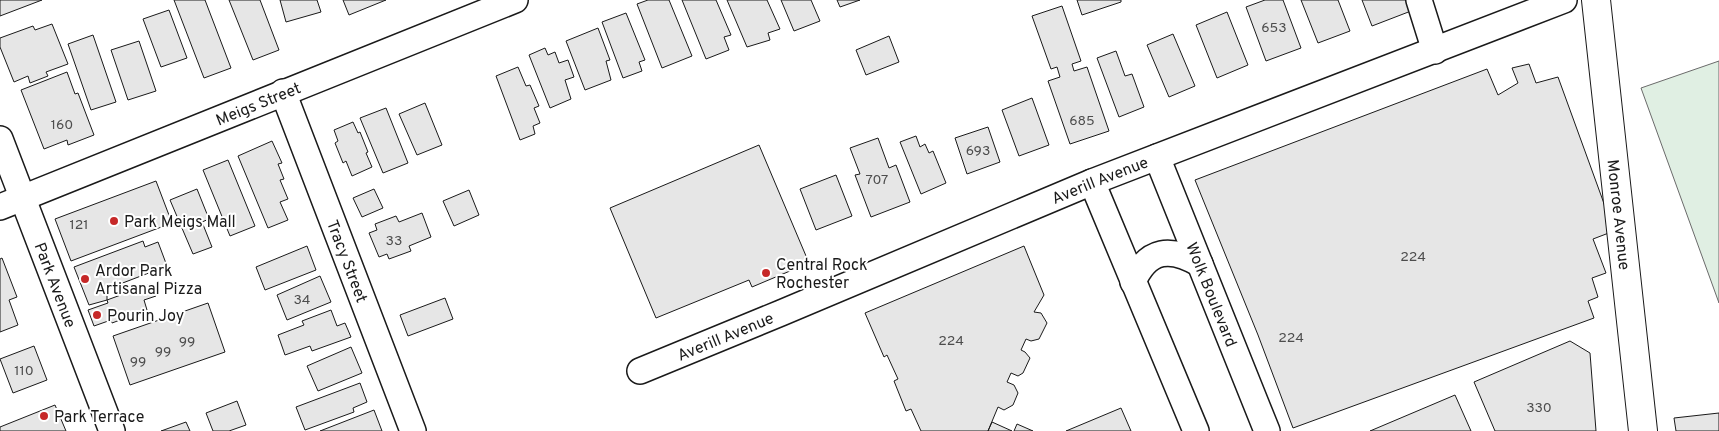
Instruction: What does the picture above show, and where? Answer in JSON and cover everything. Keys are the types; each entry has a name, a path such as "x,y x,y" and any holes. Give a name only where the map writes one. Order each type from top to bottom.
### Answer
{"main road":[{"name":"Monroe Avenue","path":"1596,0 1643,431"}],"street":[{"name":"Meigs Street","path":"11,203 515,0"},
{"path":"1419,0 1435,51"},
{"name":"Averill Avenue","path":"640,371 1092,182 1564,0"},
{"name":"Tracy Street","path":"283,92 413,431"},
{"name":"Park Avenue","path":"0,140 11,203 112,431"},
{"name":"Wolk Boulevard","path":"1157,157 1267,431"},
{"path":"1092,182 1196,431"},
{"path":"1134,282 1145,262 1157,255 1186,256 1200,264"}],"green space":[{"path":"1719,61 1719,303 1641,88"}],"building":[{"path":"0,0 42,0 0,16"},
{"path":"174,0 205,0 231,68 204,78"},
{"path":"229,0 260,0 279,50 253,60"},
{"path":"280,0 317,0 321,12 286,22"},
{"path":"343,0 386,0 349,15"},
{"path":"648,0 669,0 692,56 662,68 637,4"},
{"path":"682,0 716,0 731,35 724,37 729,50 706,59"},
{"path":"727,0 767,0 780,29 768,33 770,40 747,47"},
{"path":"781,0 811,0 820,21 794,31"},
{"path":"837,0 860,0 840,7"},
{"path":"1077,0 1121,0 1121,2 1082,15"},
{"path":"1265,0 1283,0 1301,48 1266,61 1246,7"},
{"path":"1301,0 1338,0 1350,31 1318,43"},
{"path":"1362,0 1406,0 1411,11 1372,26"},
{"path":"1062,6 1081,61 1072,64 1074,71 1087,67 1109,131 1070,144 1048,81 1060,77 1057,67 1051,69 1032,16"},
{"path":"169,10 187,58 161,67 143,19"},
{"path":"1227,12 1248,65 1217,78 1196,25"},
{"path":"626,13 645,60 639,62 642,71 623,78 602,22"},
{"path":"52,24 68,64 46,72 48,76 30,83 28,76 14,82 0,47 0,38 33,26 35,30"},
{"path":"598,28 610,60 606,61 611,80 585,90 566,41"},
{"path":"1173,34 1195,86 1169,97 1147,45"},
{"path":"93,35 116,102 91,110 68,44"},
{"path":"889,36 899,62 866,75 856,50"},
{"path":"139,41 156,91 128,100 111,50"},
{"path":"545,48 548,55 555,52 559,63 568,60 574,77 565,80 571,99 550,108 529,55"},
{"path":"1116,51 1125,76 1132,74 1144,107 1119,117 1097,58"},
{"path":"1529,64 1536,83 1558,77 1614,231 1593,239 1606,273 1592,278 1598,297 1588,301 1594,318 1293,428 1258,335 1195,180 1487,69 1498,95 1518,83 1512,68"},
{"path":"518,67 526,86 530,85 539,106 534,108 540,123 533,126 535,134 520,140 496,76"},
{"path":"67,72 75,94 78,93 94,135 68,145 67,140 44,149 21,90"},
{"path":"1032,98 1049,145 1019,156 1002,110"},
{"path":"425,103 442,145 417,155 399,114"},
{"path":"386,108 408,163 383,173 360,118"},
{"path":"353,122 358,133 360,132 372,167 352,176 346,161 343,163 335,143 338,141 334,130"},
{"path":"988,127 1000,162 967,174 955,138"},
{"path":"916,136 920,147 925,144 929,153 933,151 946,183 921,194 900,142"},
{"path":"878,138 889,168 896,165 910,202 871,217 855,175 860,174 850,148"},
{"path":"272,141 282,163 278,164 284,179 280,180 288,199 280,202 288,220 268,228 238,156"},
{"path":"759,145 809,263 752,287 749,280 656,318 610,208"},
{"path":"228,160 255,226 230,236 203,170"},
{"path":"836,175 852,216 816,230 800,189"},
{"name":"Park Meigs Mall","path":"156,181 172,223 71,261 55,219"},
{"path":"197,189 209,219 202,222 212,247 193,254 170,200"},
{"path":"374,189 383,208 362,217 353,198"},
{"path":"469,190 479,215 454,226 443,201"},
{"path":"422,213 431,237 409,246 411,251 389,259 387,254 379,257 369,233 377,230 375,224 396,216 399,222"},
{"path":"143,241 145,247 158,242 167,266 107,289 107,300 89,305 74,267"},
{"path":"307,246 316,270 265,290 256,267"},
{"path":"1024,246 1044,295 1034,312 1041,313 1047,323 1039,339 1031,341 1026,339 1021,350 1030,358 1023,373 1018,376 1011,373 1007,382 1014,385 1018,393 1013,405 1004,410 998,407 988,431 921,431 911,409 906,411 894,381 898,379 887,355 884,357 865,313"},
{"path":"2,258 17,297 9,300 18,325 0,332 0,259"},
{"path":"320,276 331,302 287,320 277,295"},
{"path":"151,284 156,296 144,300 147,310 112,323 111,320 94,326 88,310 108,303 107,300"},
{"path":"445,298 453,319 408,336 400,315"},
{"path":"208,303 225,352 130,385 113,336"},
{"path":"331,310 337,326 345,323 351,337 312,351 310,346 285,355 278,335 304,325 302,321"},
{"path":"1570,341 1590,353 1596,431 1495,431 1474,382"},
{"path":"34,346 47,380 13,393 0,359"},
{"path":"351,347 362,373 318,391 307,366"},
{"path":"360,383 367,402 353,408 354,412 305,430 296,407"},
{"path":"1455,395 1471,431 1370,431"},
{"path":"237,401 246,425 229,431 213,431 206,413"},
{"name":"Park Terrace","path":"55,405 66,431 0,431 0,427"},
{"path":"1121,408 1131,431 1066,431"},
{"path":"374,410 382,431 320,431"},
{"path":"1719,413 1719,431 1676,431 1674,418"},
{"path":"186,422 190,431 161,431"},
{"path":"992,422 1012,431 988,431"},
{"path":"1017,424 1033,431 1014,431"}],"place":[{"name":"Park Meigs Mall","path":"114,221"},
{"name":"Central Rock Rochester","path":"766,273"},
{"name":"Ardor Park Artisanal Pizza","path":"85,279"},
{"name":"Pourin Joy","path":"97,315"},
{"name":"Park Terrace","path":"44,416"}]}
